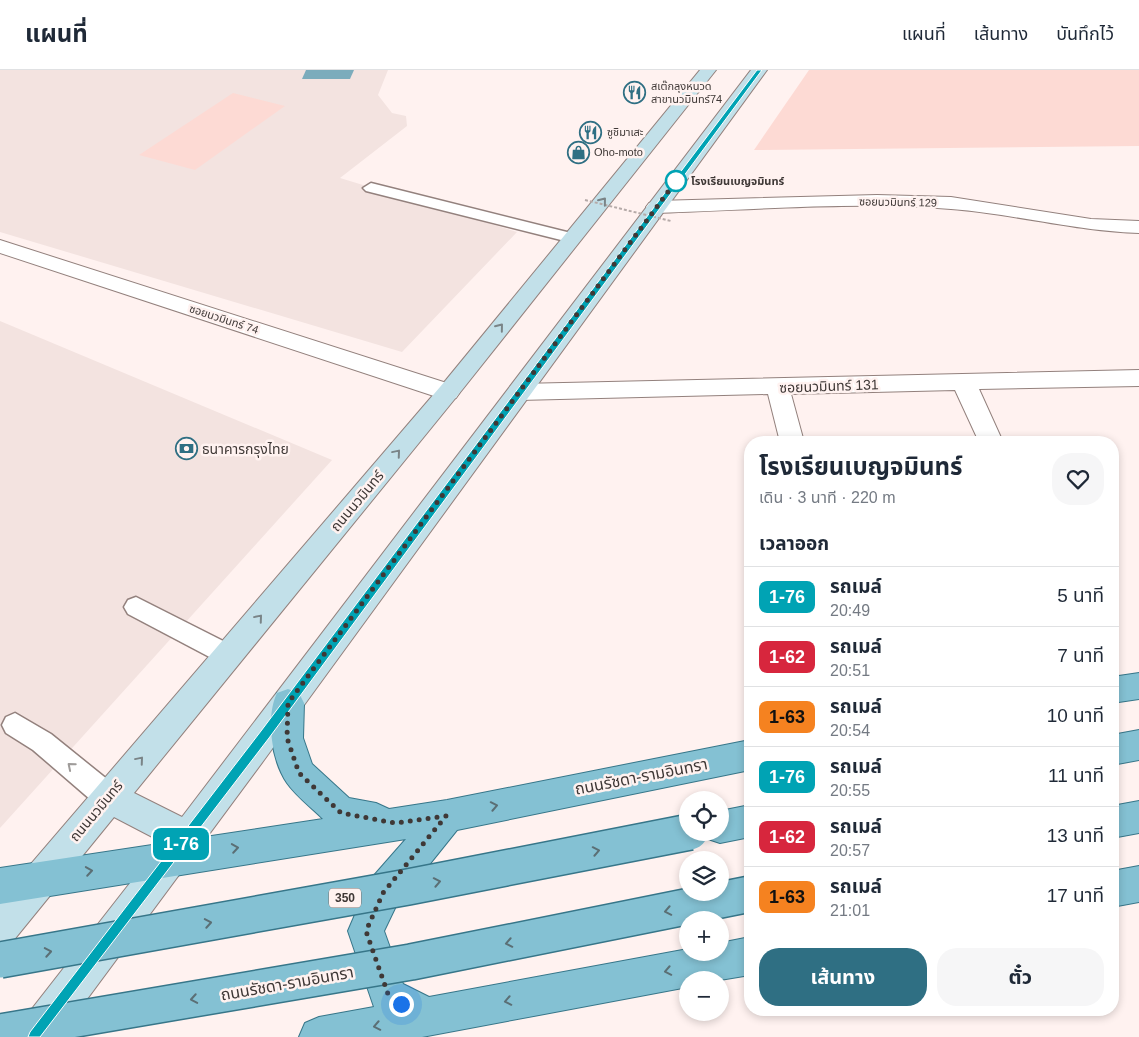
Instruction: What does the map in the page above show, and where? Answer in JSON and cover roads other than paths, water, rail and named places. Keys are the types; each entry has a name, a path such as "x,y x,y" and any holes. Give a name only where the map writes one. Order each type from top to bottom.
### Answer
{"main road":[{"name":"ถนนนวมินทร์","path":"0,928 448,392 708,70"},
{"path":"35,1037 288,703 519,392 663,214 759,70"},
{"path":"1119,689 1139,686"},
{"path":"288,703 287,738 299,773 341,813 395,823"},
{"path":"1119,749 1139,745"},
{"name":"ถนนรัชดา-รามอินทรา","path":"0,886 178,848 446,816 744,756"},
{"path":"108,797 178,848"},
{"path":"425,1016 389,997 366,931 383,893 446,816"},
{"path":"1119,821 1139,817"},
{"path":"729,825 744,822"},
{"name":"350","path":"0,960 408,887 679,834"},
{"path":"1119,888 1139,884"},
{"name":"ถนนรัชดา-รามอินทรา","path":"0,1032 411,962 744,895"},
{"path":"319,1037 744,957"}],"street":[{"name":"ซอยนวมินทร์ 129","path":"663,214 907,201 954,204 1088,226 1139,227"},
{"name":"ซอยนวมินทร์ 74","path":"0,246 448,392"},
{"name":"ซอยนวมินทร์ 131","path":"519,392 778,388 1139,378"},
{"path":"964,383 988,436"},
{"path":"778,388 790,436"}],"lane":[{"path":"371,188 573,238"},
{"path":"136,606 228,655"},
{"path":"15,726 42,742 108,797"}],"water":[{"path":"306,70 354,70 350,79 302,79"}],"place":[{"name":"สเต๊กลุงหนวด สาขานวมินทร์74","path":"635,92"},
{"name":"ซูชิมาเสะ","path":"591,132"},
{"name":"Oho-moto","path":"578,152"},
{"name":"โรงเรียนเบญจมินทร์","path":"676,181"},
{"name":"ธนาคารกรุงไทย","path":"186,449"}]}
